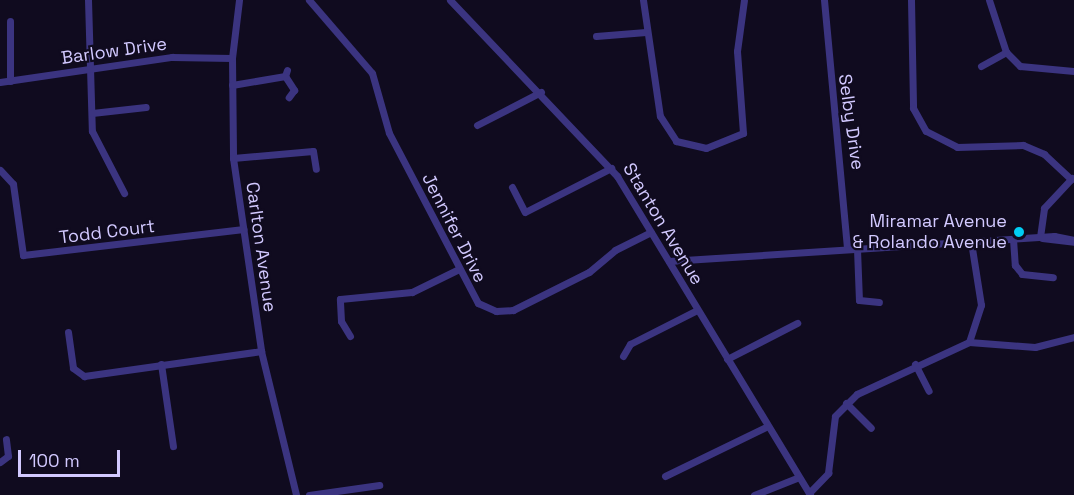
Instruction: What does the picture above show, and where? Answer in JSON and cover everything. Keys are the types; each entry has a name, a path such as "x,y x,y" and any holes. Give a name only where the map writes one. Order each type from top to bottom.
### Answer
{"street":[{"path":"88,0 92,114 100,155 124,193"},
{"name":"Carlton Avenue","path":"239,0 232,58 233,158 261,351 296,495"},
{"name":"Jennifer Drive","path":"309,0 375,79 389,133 457,270 478,303 507,311 589,272 615,250 651,232"},
{"path":"643,0 660,116 676,141 706,148 743,133 737,51 744,0"},
{"name":"Selby Drive","path":"824,0 847,249"},
{"path":"911,0 913,108 926,131 957,147 1023,146 1044,154 1072,178 1044,208 1040,237"},
{"path":"988,0 1006,52 1034,70 1074,71"},
{"name":"Stanton Avenue","path":"452,1 611,168 809,494"},
{"path":"10,21 10,81"},
{"path":"596,36 646,32"},
{"path":"981,66 1006,52"},
{"name":"Barlow Drive","path":"0,82 172,57 232,58"},
{"path":"232,85 286,73 294,90 289,97"},
{"path":"477,125 541,92"},
{"path":"92,114 146,107"},
{"path":"233,158 313,151 316,169"},
{"path":"512,187 525,212 611,168"},
{"name":"Todd Court","path":"0,170 13,184 13,207 23,255 243,229"},
{"path":"669,261 1040,237 1074,241"},
{"path":"1013,239 1015,266 1022,274 1053,277"},
{"path":"969,342 981,305 971,242"},
{"path":"857,249 858,300 879,302"},
{"path":"350,336 341,321 340,298 412,292 457,270"},
{"path":"623,356 630,344 697,310"},
{"path":"727,359 797,323"},
{"path":"68,332 76,374 261,351"},
{"path":"809,494 828,473 832,423 846,403 915,364 969,342 1035,347 1074,337"},
{"path":"161,364 173,446"},
{"path":"915,364 928,391"},
{"path":"846,403 871,428"},
{"path":"665,476 768,426"},
{"path":"0,462 8,456 6,439"},
{"path":"754,495 798,477"},
{"path":"309,495 379,485"}],"place":[{"name":"Miramar Avenue & Rolando Avenue","path":"1019,232"}]}
